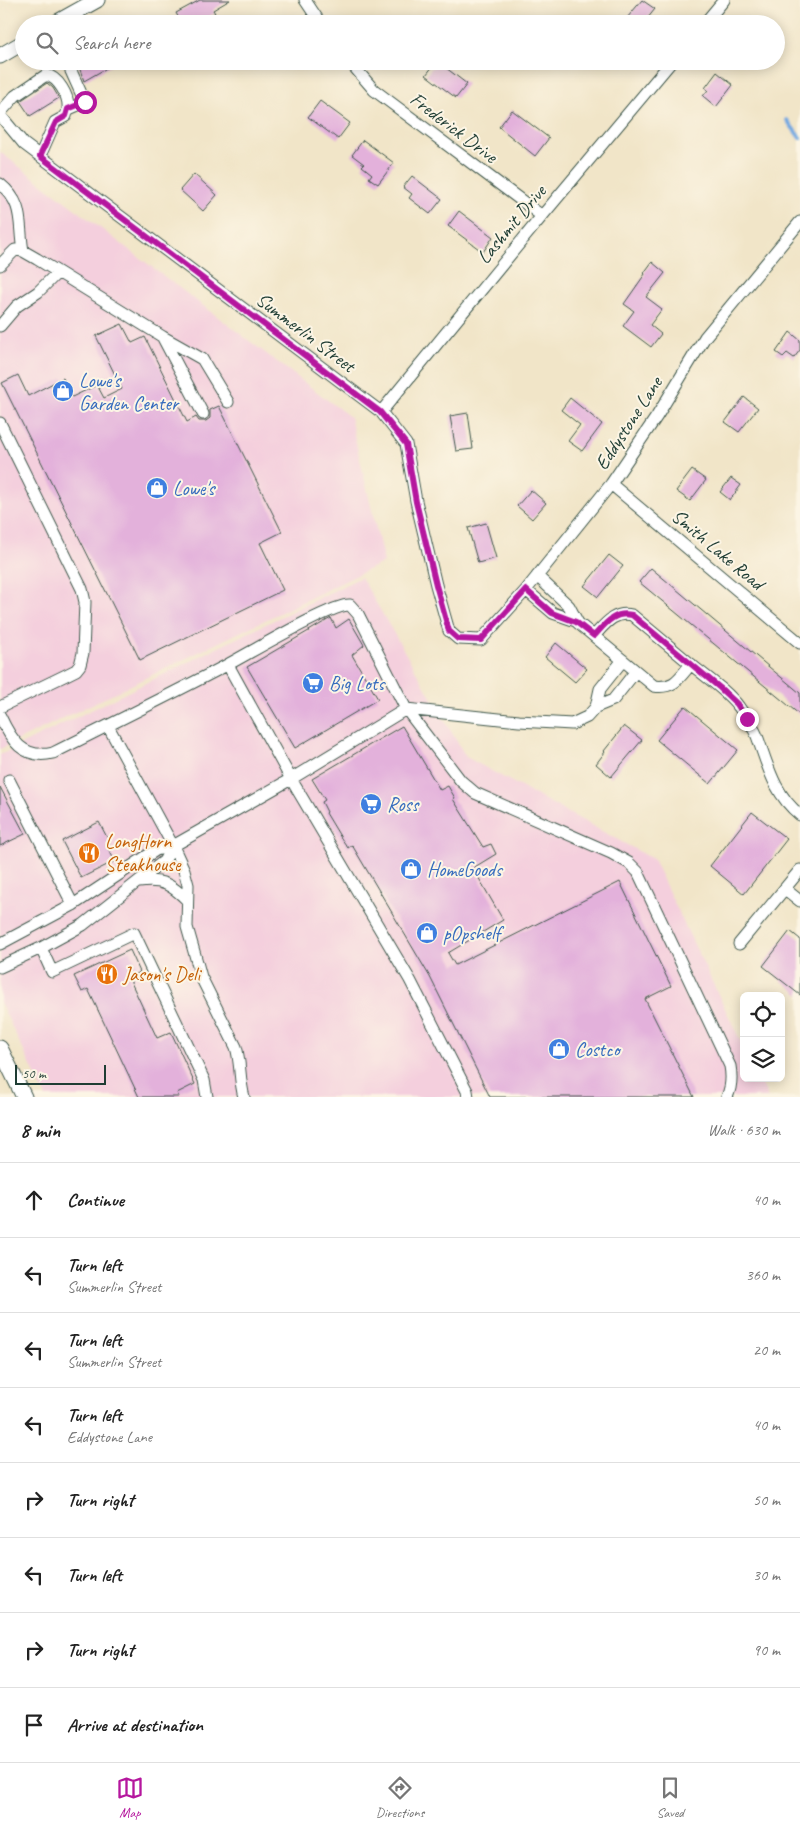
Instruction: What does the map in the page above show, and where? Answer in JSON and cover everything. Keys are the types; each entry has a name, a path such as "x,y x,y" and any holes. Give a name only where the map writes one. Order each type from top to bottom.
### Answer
{"main road":[{"path":"65,15 79,4 97,0"},
{"path":"0,56 15,47"},
{"path":"0,1048 24,1097"}],"street":[{"path":"306,0 315,15"},
{"path":"711,15 721,1"},
{"path":"68,109 85,102 71,70"},
{"name":"Frederick Drive","path":"357,70 374,90 542,216"},
{"name":"Lashmit Drive","path":"380,412 664,70"},
{"path":"0,114 15,96 46,75 52,76 64,91 68,109 66,116 56,122 40,156"},
{"name":"Summerlin Street","path":"0,114 24,144 380,412 406,444 416,502 449,631 458,639 481,640"},
{"path":"0,184 14,197 18,207 23,251"},
{"name":"Eddystone Lane","path":"481,640 526,590 611,484 657,416 705,337 800,222"},
{"path":"0,265 11,252 23,251 56,273 202,360 208,366 228,402"},
{"path":"0,326 17,306 38,292 56,273"},
{"path":"163,338 203,414"},
{"path":"0,423 82,589 85,602 83,653 80,665 76,670 0,707"},
{"name":"Smith Lake Road","path":"611,484 800,642"},
{"path":"537,576 569,606 576,622"},
{"path":"526,590 552,613 576,622 654,686 664,688 674,684 691,664"},
{"path":"0,716 9,735 16,744 33,754 43,755 53,752 228,665 324,613 350,605 358,614 406,709 461,782 475,793 629,863 638,872 730,1066 731,1089 727,1097"},
{"path":"594,636 608,620 615,616 624,613 632,615 720,688 737,704 756,734 780,794 790,807 800,815"},
{"path":"596,707 600,689 623,660"},
{"path":"228,665 291,779 410,980 467,1091 468,1097"},
{"path":"0,944 73,905 156,850 173,846 291,779 406,709 572,724 587,717 596,707 613,700 636,671"},
{"path":"108,726 184,870 188,885 187,927 194,955 201,977 236,1047 244,1097"},
{"path":"10,780 73,905"},
{"path":"0,967 83,925 164,861 173,846"},
{"path":"739,944 800,870"},
{"path":"139,882 152,880 166,883 188,900"},
{"path":"785,889 800,901"},
{"path":"40,948 52,972 134,933 204,1080 207,1097"}],"shaded area":[{"path":"0,152 350,417 384,562 0,749"},
{"path":"361,577 466,757 653,859 740,1040 740,1082 761,1082 768,1097 46,1097 0,1002 0,755"}],"building":[{"path":"200,0 230,0 213,10 215,13 212,15 177,15 176,13"},
{"path":"642,0 655,9 650,15 630,15"},
{"path":"80,70 103,70 84,81"},
{"path":"430,70 449,70 467,84 456,98 426,75"},
{"path":"717,72 733,85 716,107 703,96 708,90 705,88"},
{"path":"47,83 53,88 59,98 30,116 20,101"},
{"path":"320,101 350,123 338,139 308,117"},
{"path":"512,110 549,138 535,156 499,127"},
{"path":"363,140 394,163 378,184 369,178 372,174 362,166 364,164 352,155"},
{"path":"194,174 217,195 203,211 180,190"},
{"path":"412,176 442,199 430,214 409,198 412,194 403,187"},
{"path":"459,211 493,237 483,252 448,226"},
{"path":"652,262 665,273 646,297 662,309 650,325 661,334 651,347 623,326 634,311 624,304"},
{"name":"Lowe's","path":"122,324 132,343 145,337 187,422 196,417 199,421 206,421 210,418 210,410 219,406 282,532 260,543 283,590 140,660 2,383 18,375 28,396 63,378 72,397 97,385 104,398 122,389 96,336"},
{"path":"790,332 800,340 800,350 794,358 787,353 783,357 776,352"},
{"path":"744,397 758,408 739,432 725,422"},
{"path":"570,398 602,424 582,451 568,441 580,425 561,410"},
{"path":"468,413 473,449 456,451 450,416"},
{"path":"692,470 706,480 690,501 676,491"},
{"path":"731,478 741,485 730,500 720,492"},
{"path":"531,490 546,503 532,519 517,506"},
{"path":"486,523 496,558 478,563 468,528"},
{"path":"609,555 623,566 598,597 584,586"},
{"path":"651,568 800,693 800,715 639,582"},
{"name":"Big Lots","path":"331,618 336,628 349,619 364,645 352,655 378,699 295,748 247,667"},
{"path":"556,643 587,669 575,682 545,657"},
{"path":"685,706 738,750 710,784 657,740"},
{"path":"402,726 440,790 448,786 455,798 453,799 483,847 491,844 496,854 473,868 503,920 448,953 455,965 620,882 671,986 645,999 694,1097 490,1097 430,977 352,845 348,848 326,813 322,802 325,800 312,779"},
{"path":"624,726 642,740 611,777 596,764"},
{"path":"0,787 25,834 0,846"},
{"path":"752,812 787,839 744,894 710,866"},
{"name":"LongHorn Steakhouse","path":"99,822 110,843 106,845 115,861 81,878 62,841"},
{"path":"790,931 800,939 800,995 763,966"},
{"path":"130,950 140,972 129,978 157,1038 171,1032 195,1084 177,1093 179,1097 139,1097 88,989 82,992 74,976"}],"waterway":[{"path":"787,120 800,138"}],"place":[{"name":"Lowe's Garden Center","path":"63,391"},
{"name":"Lowe's","path":"157,488"},
{"name":"Big Lots","path":"313,683"},
{"name":"Ross","path":"371,804"},
{"name":"LongHorn Steakhouse","path":"89,853"},
{"name":"HomeGoods","path":"411,869"},
{"name":"pOpshelf","path":"427,933"},
{"name":"Jason's Deli","path":"107,974"},
{"name":"Costco","path":"559,1049"}],"route":[{"path":"85,102 68,109 66,116 56,122 40,156 380,412 406,444 416,502 449,631 458,639 481,640 526,590 552,613 576,622 594,636 608,620 615,616 624,613 632,615 720,688 737,704 747,719"}]}
